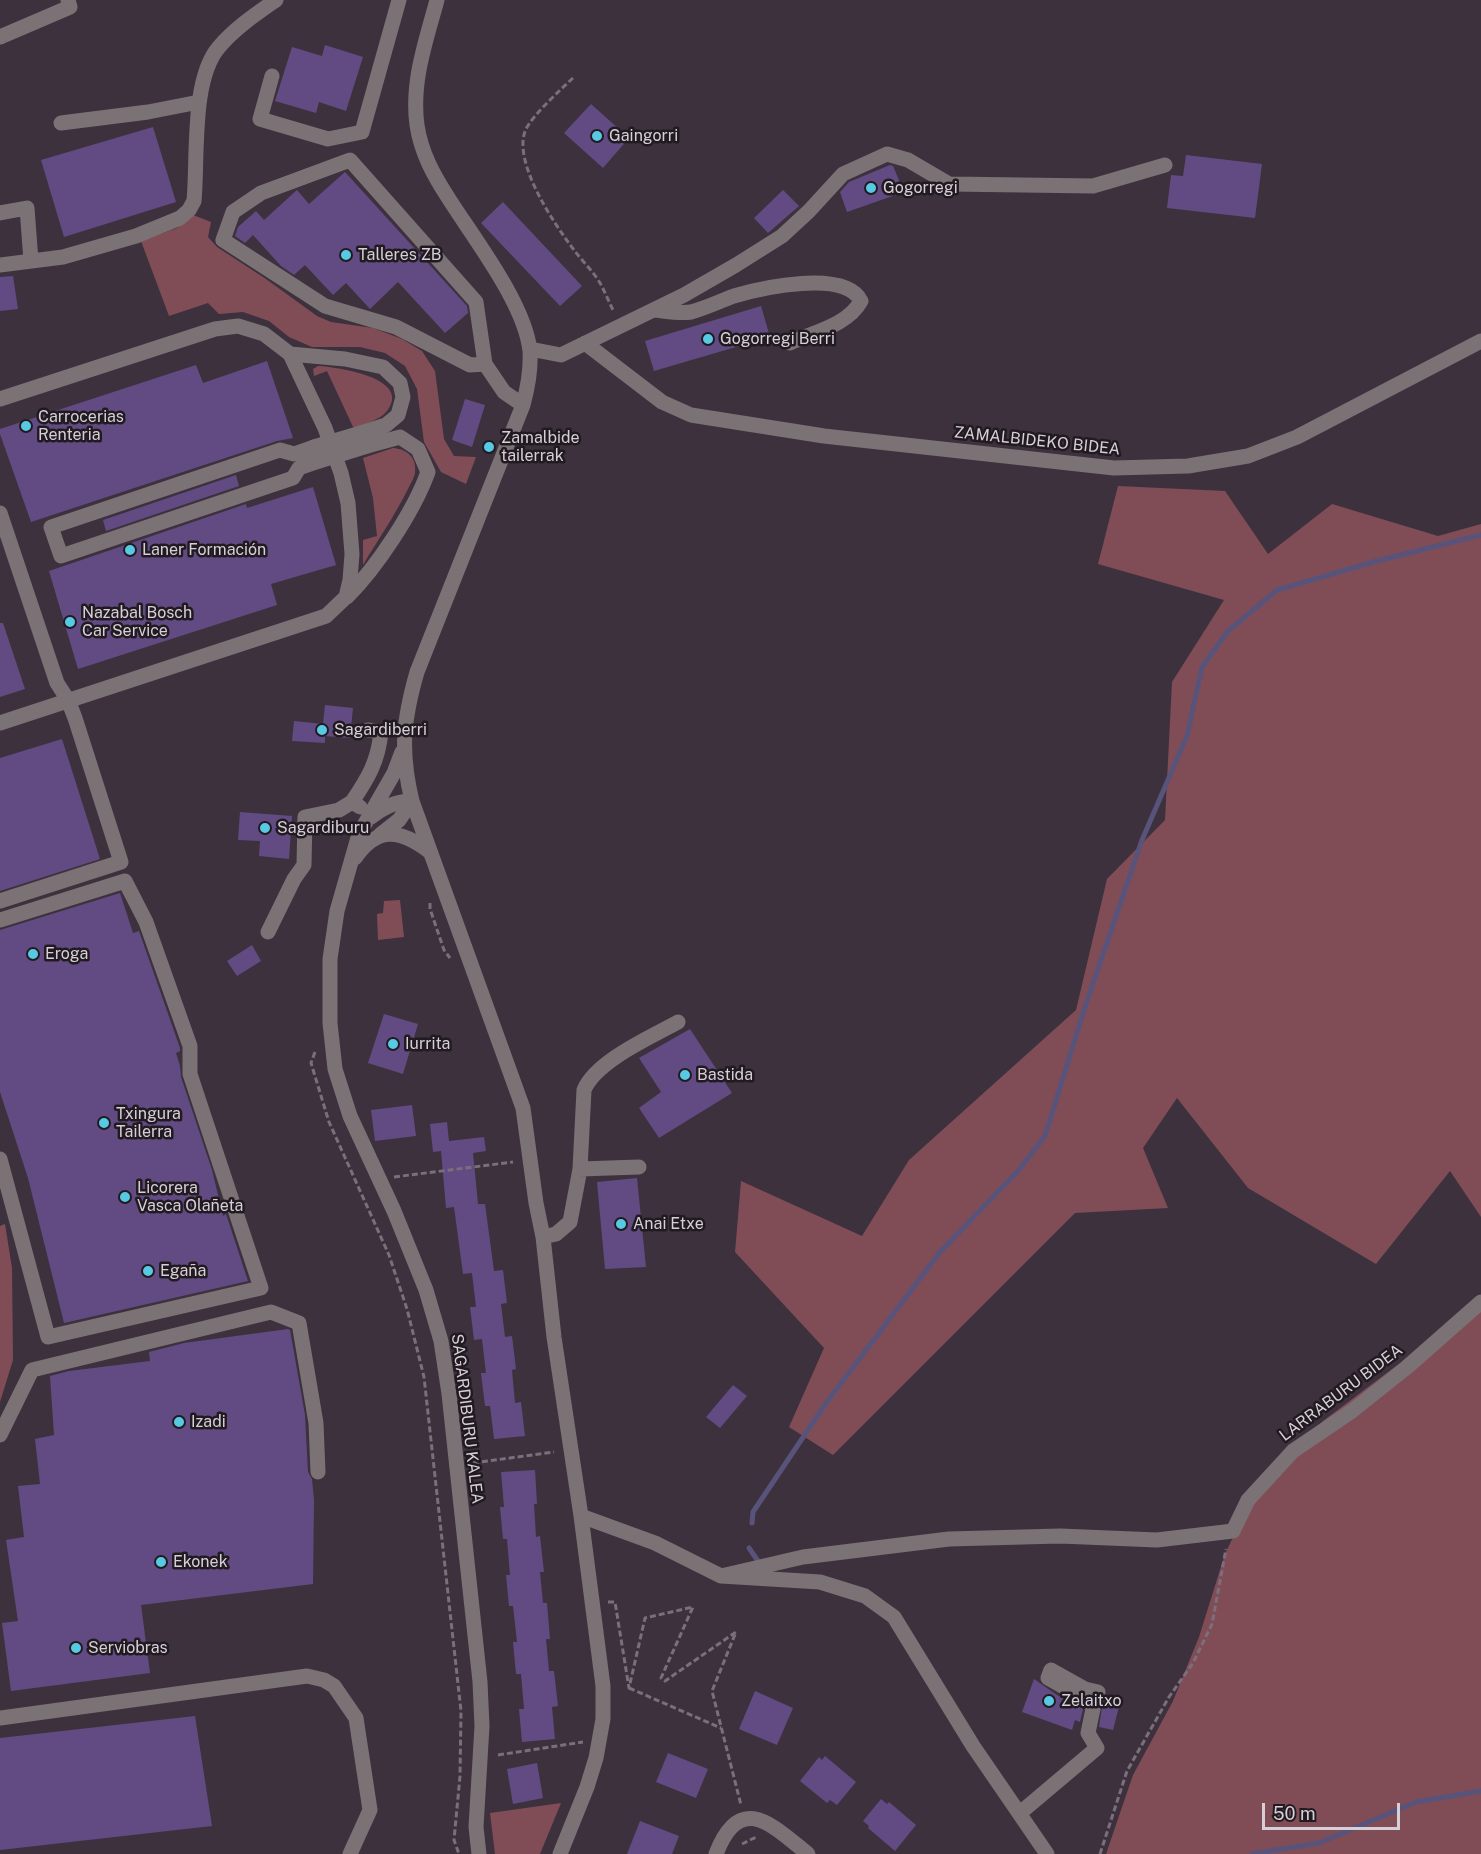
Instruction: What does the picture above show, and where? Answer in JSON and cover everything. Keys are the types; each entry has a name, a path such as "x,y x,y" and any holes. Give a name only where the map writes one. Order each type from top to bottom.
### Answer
{"street":[{"path":"0,37 70,7 68,0"},
{"path":"0,265 63,257 136,236 180,218 189,210 194,201 199,102 208,66 217,49 233,32 276,0"},
{"path":"272,76 260,119 328,139 362,132 399,0"},
{"path":"437,0 418,70 417,126 421,144 435,178 515,305 526,333 531,368 523,405 417,672 405,718 404,750 406,776 412,801 523,1108 536,1203 543,1236 554,1337 581,1516 603,1686 603,1719 596,1758 560,1854"},
{"path":"61,123 148,112 199,102"},
{"path":"530,349 561,355 654,310 783,236 843,174 887,154 908,160 949,184 1093,186 1165,165"},
{"path":"485,364 470,365 396,327 325,306 223,240 232,212 261,193 350,160 477,302 485,364 504,392 523,405"},
{"path":"0,213 27,208 31,261"},
{"path":"654,310 689,313 734,296 777,285 821,284 846,288 858,295 861,301 855,312 790,343"},
{"path":"0,399 215,329 238,326 264,334 290,354 325,428 341,473 352,554 346,597"},
{"name":"ZAMALBIDEKO BIDEA","path":"585,344 662,402 691,414 824,436 1114,468 1188,465 1248,456 1297,437 1481,341"},
{"path":"290,354 345,359 383,368 400,383 403,397 398,415 364,439"},
{"path":"0,723 326,616 366,578 420,493 428,472 418,449 400,437 364,439 297,461"},
{"path":"280,450 297,461 293,478 61,556 51,527 280,450"},
{"path":"0,513 57,683 68,700 121,862 0,901"},
{"path":"268,932 294,879 304,865 305,817 339,810 352,802 371,772 379,750 381,732 368,730"},
{"name":"SAGARDIBURU KALEA","path":"404,750 356,843 337,911 330,959 330,1023 335,1069 350,1116 394,1211 426,1290 441,1341 449,1394 480,1682 482,1726 476,1827 479,1854"},
{"name":"SAGARDIBURU KALEA","path":"367,819 389,805 400,801 412,801"},
{"name":"SAGARDIBURU KALEA","path":"350,865 362,848 399,820 412,801"},
{"path":"352,802 367,819"},
{"path":"375,838 382,835 399,834 415,840 430,852"},
{"path":"0,920 125,880 146,922 190,1046 190,1074 261,1288 48,1337 4,1186 0,1159"},
{"path":"543,1236 556,1234 570,1222 580,1169 584,1090 587,1082 593,1075 632,1047 678,1022"},
{"path":"580,1169 639,1167"},
{"name":"LARRABURU BIDEA","path":"1233,1531 1248,1500 1293,1451 1361,1404 1481,1302"},
{"path":"0,1435 32,1370 270,1312 298,1323 316,1423 318,1472"},
{"path":"581,1516 655,1543 721,1576 820,1582 865,1596 894,1617 973,1746 1047,1854"},
{"path":"721,1576 803,1557 949,1539 1060,1536 1157,1540 1233,1531"},
{"path":"1020,1813 1097,1748 1088,1733 1094,1704 1048,1678 1051,1670 1085,1689 1098,1692"},
{"path":"0,1718 307,1676 324,1680 334,1686 356,1718 370,1810 350,1854"},
{"path":"716,1854 731,1826 744,1818 758,1819 774,1826 808,1854"}],"path":[{"path":"573,78 550,100 526,130 523,150 531,178 546,207 573,249 599,281 621,327"},
{"path":"429,901 444,950 454,964"},
{"path":"388,1178 518,1161"},
{"path":"361,1193 389,1255 407,1309 424,1377 461,1711 460,1776 454,1840 459,1854"},
{"path":"466,1464 554,1452"},
{"path":"1100,1854 1127,1771 1169,1697 1193,1663 1212,1624 1223,1554 1233,1531"},
{"path":"592,1600 615,1602 629,1688"},
{"path":"629,1688 645,1618 693,1607 661,1678 665,1682 736,1632 712,1691 744,1818"},
{"path":"629,1688 721,1728"},
{"path":"493,1756 585,1742 582,1752"},
{"path":"738,1846 754,1838 764,1840"}],"shaded area":[{"path":"193,215 211,222 208,237 217,247 317,316 331,322 373,328 402,339 422,351 435,371 444,439 454,456 476,457 466,484 441,472 424,442 417,389 405,366 385,353 360,347 312,347 289,337 269,321 243,312 219,314 208,303 169,316 141,241 177,228"},
{"path":"318,366 355,372 382,383 390,390 392,400 387,411 354,429 327,371 314,376 313,369"},
{"path":"393,448 410,455 414,462 415,474 398,508 363,565 363,540 377,536 373,498 363,458"},
{"path":"1118,486 1225,491 1268,554 1332,504 1438,536 1481,524 1481,1217 1450,1171 1376,1264 1248,1188 1177,1098 1143,1148 1168,1208 1075,1213 833,1455 789,1427 824,1348 735,1252 741,1181 862,1236 909,1160 1076,1010 1107,879 1165,820 1172,682 1224,600 1098,564"},
{"path":"400,900 404,937 378,940 377,914 383,913 384,901"},
{"path":"5,1224 12,1268 13,1360 0,1402 0,1226"},
{"path":"1481,1302 1481,1854 1106,1854 1133,1775 1173,1701 1199,1637 1225,1554 1262,1477 1284,1467 1323,1421"},
{"path":"561,1803 540,1854 495,1854 490,1813"}],"building":[{"path":"325,45 363,57 346,111 319,102 316,113 275,101 292,47 322,56"},
{"name":"Gaingorri","path":"591,104 629,138 603,168 564,133"},
{"path":"153,127 176,202 64,237 41,160"},
{"path":"1186,155 1262,164 1255,218 1167,208 1171,175 1183,176"},
{"name":"Gogorregi","path":"890,165 893,166 904,192 847,212 840,192 849,182"},
{"name":"Talleres ZB","path":"345,172 467,306 468,313 445,333 398,282 370,309 346,283 333,295 305,265 294,275 281,266 253,235 245,243 235,236 238,227 256,211 264,220 297,190 309,204"},
{"path":"783,190 799,206 768,233 754,218"},
{"path":"503,202 582,286 560,306 481,223"},
{"path":"13,276 18,309 0,311 0,277"},
{"name":"Gogorregi Berri","path":"761,306 770,337 654,371 645,341"},
{"path":"267,361 293,438 277,441 31,522 0,429 196,365 203,383"},
{"path":"465,399 485,405 472,447 452,440"},
{"path":"236,475 239,486 106,531 103,520"},
{"path":"313,487 336,565 271,584 277,605 78,669 49,571 246,504 247,508"},
{"path":"0,623 3,623 25,689 0,697"},
{"name":"Sagardiberri","path":"325,705 353,708 350,738 325,736 325,743 292,741 294,721 323,724"},
{"path":"62,739 100,859 0,891 0,758"},
{"name":"Sagardiburu","path":"240,812 292,816 289,859 259,856 260,841 238,840"},
{"path":"120,893 133,933 139,931 180,1048 180,1051 176,1053 181,1077 212,1170 223,1216 226,1214 248,1281 64,1323 28,1178 0,1092 0,930"},
{"path":"252,945 261,961 237,976 227,961"},
{"name":"Iurrita","path":"384,1014 418,1024 403,1074 368,1063"},
{"name":"Bastida","path":"690,1029 732,1093 659,1138 639,1108 661,1092 639,1058"},
{"path":"412,1105 416,1136 375,1141 371,1110"},
{"path":"447,1122 449,1141 484,1137 486,1151 473,1153 478,1204 485,1204 494,1271 503,1270 507,1303 501,1304 505,1337 512,1336 516,1369 512,1370 515,1403 521,1402 525,1436 494,1439 490,1406 485,1406 481,1373 486,1373 482,1339 474,1340 470,1307 476,1307 472,1273 463,1274 454,1207 446,1208 441,1151 433,1152 430,1124"},
{"name":"Anai Etxe","path":"637,1178 646,1267 605,1269 597,1182"},
{"path":"288,1329 305,1415 308,1472 312,1479 313,1584 141,1605 150,1673 11,1691 2,1623 18,1621 6,1540 24,1537 18,1486 40,1484 35,1439 54,1435 50,1376 69,1371 150,1361 149,1352 184,1343"},
{"path":"733,1385 747,1396 720,1428 706,1417"},
{"path":"535,1470 536,1537 540,1536 544,1572 540,1572 543,1603 547,1603 550,1639 546,1639 549,1671 554,1671 558,1706 552,1707 555,1739 522,1742 519,1709 524,1709 521,1674 516,1674 513,1642 517,1642 513,1606 509,1606 506,1575 510,1575 507,1539 503,1539 500,1507 504,1507 501,1472"},
{"name":"Zelaitxo","path":"1034,1679 1083,1709 1080,1722 1075,1720 1072,1730 1022,1712"},
{"path":"755,1691 793,1708 777,1745 739,1729"},
{"path":"1107,1696 1121,1699 1113,1730 1099,1727 1103,1700"},
{"path":"195,1716 212,1826 0,1850 0,1738"},
{"path":"668,1753 708,1769 696,1798 656,1782"},
{"path":"825,1756 856,1782 837,1805 830,1800 827,1803 800,1781 819,1757 822,1760"},
{"path":"537,1763 543,1798 513,1804 507,1769"},
{"path":"881,1799 887,1804 889,1802 916,1825 895,1851 863,1821"},
{"path":"640,1821 679,1836 672,1854 627,1854"}],"waterway":[{"path":"752,1523 753,1512 826,1403 940,1252 1018,1171 1045,1136 1085,1007 1142,840 1187,736 1202,667 1228,631 1277,590 1377,561 1481,535"},
{"path":"749,1548 760,1564"},
{"path":"1252,1854 1319,1843 1416,1802 1481,1791"}],"place":[{"name":"Gaingorri","path":"597,136"},
{"name":"Gogorregi","path":"871,188"},
{"name":"Talleres ZB","path":"346,255"},
{"name":"Gogorregi Berri","path":"708,339"},
{"name":"Carrocerias Renteria","path":"26,426"},
{"name":"Zamalbide tailerrak","path":"489,447"},
{"name":"Laner Formación","path":"130,550"},
{"name":"Nazabal Bosch Car Service","path":"70,622"},
{"name":"Sagardiberri","path":"322,730"},
{"name":"Sagardiburu","path":"265,828"},
{"name":"Eroga","path":"33,954"},
{"name":"Iurrita","path":"393,1044"},
{"name":"Bastida","path":"685,1075"},
{"name":"Txingura Tailerra","path":"104,1123"},
{"name":"Licorera Vasca Olañeta","path":"125,1197"},
{"name":"Anai Etxe","path":"621,1224"},
{"name":"Egaña","path":"148,1271"},
{"name":"Izadi","path":"179,1422"},
{"name":"Ekonek","path":"161,1562"},
{"name":"Serviobras","path":"76,1648"},
{"name":"Zelaitxo","path":"1049,1701"}]}
